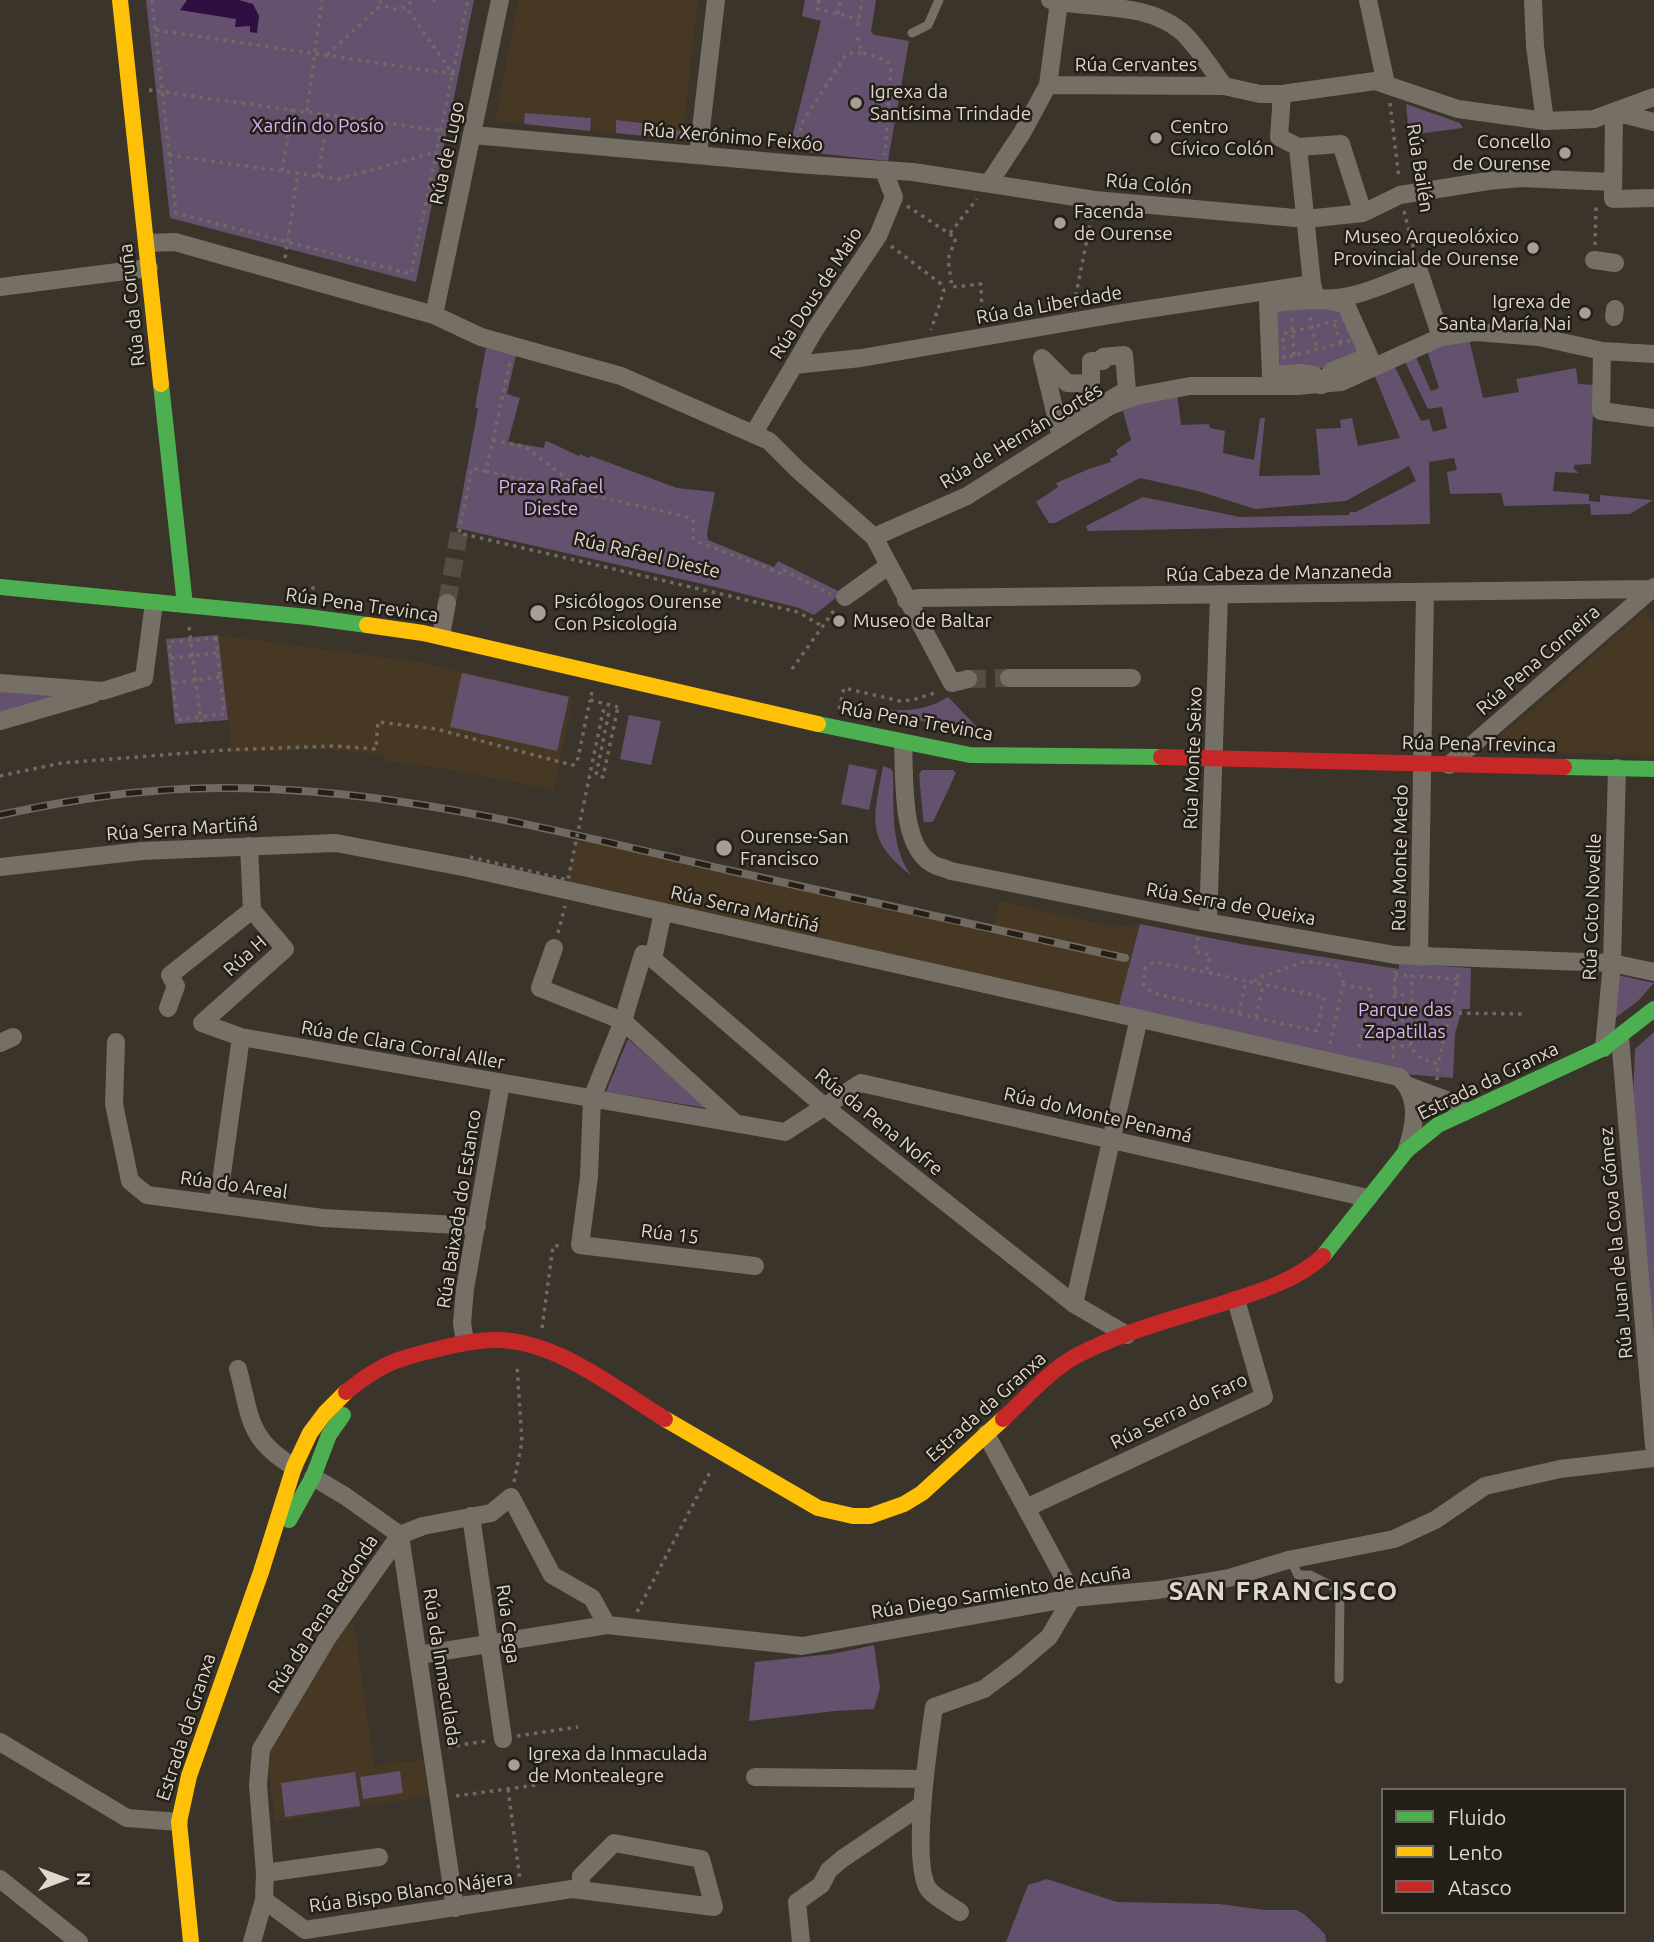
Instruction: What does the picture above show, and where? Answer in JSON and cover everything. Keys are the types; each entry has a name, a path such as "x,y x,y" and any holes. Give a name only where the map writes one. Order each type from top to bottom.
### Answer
{"main road":[{"name":"Rúa da Coruña","path":"120,0 185,606"},
{"name":"Rúa Pena Trevinca","path":"0,587 308,617 441,636 903,744 995,756 1215,757 1654,769"},
{"name":"Estrada da Granxa","path":"191,1942 179,1822 188,1776 261,1572 294,1467 310,1433 334,1402 380,1367 396,1359 465,1342 498,1340 539,1348 580,1367 720,1453 818,1508 853,1516 870,1516 904,1504 922,1493 1062,1366 1088,1350 1236,1300 1289,1280 1312,1266 1326,1253 1407,1150 1438,1125 1604,1048 1654,1009"},
{"name":"Estrada da Granxa","path":"261,1572 313,1477 329,1435 345,1413 377,1381 413,1355"},
{"path":"294,1467 303,1460 309,1462 314,1467 313,1477"}],"street":[{"name":"Rúa de Lugo","path":"434,315 500,0"},
{"path":"698,155 716,0"},
{"path":"1368,0 1386,84 1458,110 1545,121 1594,119 1654,97"},
{"path":"1533,0 1535,46 1545,121"},
{"path":"989,183 1022,133 1048,85 1055,1 1139,10 1162,20 1181,31 1229,88"},
{"name":"Rúa Cervantes","path":"1048,85 1229,88 1259,94 1282,94 1375,81 1386,84"},
{"path":"1282,94 1279,137 1298,147 1341,144 1363,213"},
{"path":"1614,112 1654,122"},
{"path":"1614,112 1605,181 1613,199 1654,198"},
{"name":"Rúa Xerónimo Feixóo","path":"473,135 913,172 989,183"},
{"path":"1298,147 1312,284 1316,298 1345,298 1419,271 1441,337"},
{"path":"884,171 894,197"},
{"name":"Rúa Colón","path":"989,183 1095,200 1306,219 1363,213 1400,195 1521,178 1605,181"},
{"name":"Rúa Dous de Maio","path":"754,433 831,304 878,236 894,197"},
{"path":"147,243 175,242 434,315 481,337 621,376 769,441 874,537 906,600 960,681"},
{"path":"1594,260 1615,263"},
{"path":"0,287 149,268"},
{"name":"Rúa da Liberdade","path":"794,365 861,358 1122,313 1312,284"},
{"path":"1315,300 1341,302 1347,307 1369,356 1332,371 1321,385 1314,375 1271,375 1268,304 1315,300"},
{"path":"1037,328 1044,361 1069,387 1121,397"},
{"name":"Rúa de Hernán Cortés","path":"874,537 967,496 1121,397 1190,386 1321,385 1341,382 1441,337 1475,332 1539,337 1602,351 1654,354"},
{"path":"1602,351 1601,411 1654,418"},
{"path":"1124,355 1127,390 1121,397 1059,429 1042,358 1044,361 1067,383 1091,384 1091,361 1103,361 1103,357 1124,355"},
{"path":"844,598 888,566"},
{"name":"Rúa Cabeza de Manzaneda","path":"906,600 1653,588"},
{"name":"Rúa Pena Corneira","path":"1449,765 1653,588"},
{"name":"Rúa Monte Medo","path":"1419,957 1425,592"},
{"name":"Rúa Monte Seixo","path":"1208,922 1219,594"},
{"path":"1,721 144,678 154,603"},
{"path":"441,636 447,603"},
{"path":"1009,678 1132,678"},
{"path":"0,683 103,691"},
{"name":"Rúa Serra de Queixa","path":"903,744 907,816 915,847 931,863 951,871 1208,922 1395,955 1612,963 1654,972"},
{"name":"Rúa Coto Novelle","path":"1604,1048 1612,963 1618,768"},
{"name":"Rúa Serra Martiñá","path":"0,867 142,851 336,843 569,891 1399,1079 1449,1101 1465,1112"},
{"name":"Rúa H","path":"208,1025 202,1023 285,949 252,910 249,846"},
{"name":"Rúa H","path":"168,1008 176,986 170,975 252,910"},
{"path":"592,1098 623,1021 643,954 653,959 663,912"},
{"path":"554,948 540,988 623,1021 734,1123"},
{"name":"Rúa da Pena Nofre","path":"653,959 825,1107 1074,1304 1127,1335"},
{"path":"1074,1304 1139,1018"},
{"name":"Rúa de Clara Corral Aller","path":"208,1025 241,1037 734,1123"},
{"path":"218,1203 241,1037"},
{"name":"Rúa Juan de la Cova Gómez","path":"1620,1037 1654,1446"},
{"name":"Rúa do Areal","path":"116,1042 114,1104 130,1181 147,1195 323,1218 477,1226"},
{"path":"1399,1079 1412,1095 1414,1110 1413,1128 1407,1150"},
{"name":"Rúa Baixada do Estanco","path":"465,1342 462,1322 465,1289 501,1083"},
{"name":"Rúa do Monte Penamá","path":"734,1123 785,1132 860,1083 1367,1198"},
{"name":"Rúa 15","path":"592,1098 589,1177 580,1245 755,1266"},
{"name":"Rúa Serra do Faro","path":"1026,1508 1264,1397 1236,1300"},
{"path":"238,1368 255,1433 276,1456 294,1467"},
{"path":"960,1912 929,1889 922,1863 922,1805 934,1707 984,1689 1016,1665 1049,1637 1072,1598 986,1434"},
{"name":"Rúa Diego Sarmiento de Acuña","path":"419,1655 607,1625 802,1646 1072,1598 1158,1590 1229,1578 1291,1560 1394,1539 1435,1520 1485,1486 1560,1469 1654,1458"},
{"path":"313,1477 400,1535"},
{"path":"510,1497 552,1575 592,1598 607,1625"},
{"name":"Rúa da Pena Redonda","path":"252,1942 264,1900 265,1873 258,1785 261,1749 328,1637 400,1535 423,1526 491,1513 510,1497"},
{"name":"Rúa Cega","path":"471,1516 503,1739"},
{"name":"Rúa da Inmaculada","path":"400,1535 455,1908"},
{"path":"0,1742 127,1818 179,1822"},
{"path":"755,1777 925,1779"},
{"path":"801,1942 797,1902 821,1885 829,1870 842,1858 922,1805"},
{"name":"Rúa Bispo Blanco Nájera","path":"264,1900 305,1930 577,1890 714,1907 701,1859 614,1843 581,1876 577,1890"},
{"path":"265,1873 379,1857"},
{"path":"0,1879 79,1942"}],"lane":[{"path":"912,33 928,25 939,0"},
{"path":"1291,1560 1298,1575 1310,1576 1340,1590 1339,1679"}],"path":[{"path":"152,0 176,213 411,274 468,0"},
{"path":"307,111 322,0"},
{"path":"327,55 380,2 395,9 406,7 413,0"},
{"path":"819,0 817,9 859,19"},
{"path":"838,14 840,0"},
{"path":"858,26 862,0"},
{"path":"406,7 453,74"},
{"path":"156,30 453,74"},
{"path":"856,33 862,52"},
{"path":"796,164 799,134 806,116 845,56 862,52 886,60 891,67 884,171"},
{"name":"Rúa Bailén","path":"1386,84 1400,195 1419,271"},
{"path":"162,91 442,131"},
{"path":"282,171 292,109"},
{"path":"872,110 888,122"},
{"path":"318,176 328,114"},
{"path":"169,155 338,179 437,152"},
{"path":"288,242 298,173"},
{"path":"1594,260 1605,181"},
{"path":"950,233 989,183"},
{"path":"894,197 956,238 948,259 952,287 981,284 982,338"},
{"path":"1070,323 1095,200"},
{"path":"878,236 941,284 944,291 926,346"},
{"path":"1295,367 1291,319 1319,312"},
{"path":"1310,314 1317,349"},
{"path":"1344,319 1283,334 1284,358 1353,341"},
{"path":"1333,321 1341,344"},
{"path":"486,471 514,346"},
{"path":"493,440 526,447 590,496"},
{"name":"Rúa Rafael Dieste","path":"822,626 798,612 459,533 472,468 692,519 694,540 780,573 781,569 844,598"},
{"path":"792,669 844,598"},
{"path":"216,638 218,653 224,715 200,720 177,720 169,642 216,638"},
{"path":"192,640 200,720"},
{"path":"171,658 218,653"},
{"path":"173,683 220,677"},
{"path":"844,688 900,701 912,701 960,681"},
{"path":"0,776 62,763 225,750 333,746 376,749 378,722 436,729 572,765 576,764 578,758 590,700"},
{"path":"470,857 568,880 603,711 609,712 596,775 603,777 618,707"},
{"path":"554,948 569,891"},
{"path":"1195,952 1210,955 1206,972"},
{"path":"1395,955 1394,992 1399,1079"},
{"path":"1255,982 1256,979 1306,961 1336,966 1344,984 1329,1042 1332,1044 1329,1053"},
{"path":"1154,962 1206,972 1324,997 1317,1031 1153,993 1143,984 1145,968 1154,962"},
{"path":"1395,975 1412,976 1458,979 1438,1064 1418,1057 1411,1045 1412,976"},
{"path":"1239,1013 1246,981"},
{"path":"1256,1017 1263,984"},
{"path":"1344,984 1370,989 1372,992 1359,1047 1356,1049 1344,1046"},
{"path":"1394,992 1401,992 1403,996 1402,1046 1411,1045"},
{"path":"1450,1013 1525,1014"},
{"path":"539,1348 553,1246"},
{"path":"510,1497 522,1442 515,1342"},
{"path":"629,1626 720,1453"},
{"path":"440,1799 536,1784"},
{"path":"508,1789 522,1898"}],"shaded area":[{"path":"187,0 239,0 253,4 259,16 257,33 250,32 250,26 235,27 236,19 180,10"},
{"path":"518,0 698,0 682,140 495,121"},
{"path":"1644,611 1654,622 1654,756 1499,750 1501,734 1531,711"},
{"path":"218,635 425,663 573,697 554,790 442,768 384,761 385,756 377,754 316,749 232,753"},
{"path":"580,835 993,925 999,901 1115,927 1140,924 1118,1009 567,885 576,837"},
{"path":"354,1622 374,1766 423,1760 428,1796 275,1822 267,1759 274,1736 344,1627"}],"green space":[{"name":"Xardín do Posío","path":"146,0 474,0 416,282 170,218"},
{"path":"805,0 876,0 871,32 909,41 888,161 789,150 821,21 802,16"},
{"path":"1406,104 1460,123 1463,128 1409,135"},
{"path":"525,113 591,118 590,131 524,124"},
{"path":"616,120 683,131 682,140 616,133"},
{"path":"1276,300 1343,303 1365,352 1324,368 1280,371"},
{"path":"1469,339 1483,398 1519,392 1516,379 1576,368 1578,384 1594,385 1591,464 1574,465 1574,469 1579,473 1555,472 1553,491 1589,494 1589,501 1600,502 1600,495 1653,500 1630,514 1591,515 1590,504 1504,506 1501,493 1450,494 1447,472 1457,470 1454,458 1429,462 1430,524 1088,531 1086,526 1143,497 1240,517 1349,515 1350,512 1356,512 1416,481 1409,466 1346,501 1255,509 1198,491 1140,478 1055,523 1049,523 1036,502 1058,487 1056,483 1111,462 1110,459 1118,455 1116,450 1131,440 1123,411 1148,399 1177,393 1181,425 1209,424 1210,428 1225,431 1223,453 1254,460 1260,418 1265,418 1259,476 1320,475 1316,429 1341,428 1340,420 1352,418 1358,446 1400,438 1374,374 1394,365 1421,421 1429,419 1433,432 1447,428 1442,407 1428,409 1404,360 1415,355 1431,391 1439,388 1427,350"},
{"name":"Praza Rafael Dieste","path":"486,348 516,355 507,394 520,398 508,442 544,448 547,441 579,456 591,456 677,488 715,492 708,540 774,567 778,561 842,593 814,615 799,608 720,588 456,528 478,409 475,407"},
{"path":"218,635 228,720 175,724 166,639"},
{"path":"462,673 569,697 557,751 450,727"},
{"path":"0,691 66,696 0,714"},
{"path":"948,697 981,731 956,730 877,709 914,709"},
{"path":"629,715 661,721 651,765 620,759"},
{"path":"849,764 877,770 869,810 841,804"},
{"path":"883,766 891,769 893,773 896,839 904,864 911,875 896,862 879,838 876,814"},
{"path":"922,770 953,770 956,773 933,822 924,822 919,774"},
{"name":"Parque das Zapatillas","path":"1140,924 1241,944 1399,969 1399,963 1471,968 1470,1009 1462,1009 1455,1034 1453,1078 1402,1074 1118,1009"},
{"path":"1613,974 1654,983 1638,1001 1614,1019"},
{"path":"1654,1032 1654,1344 1633,1098 1635,1049"},
{"path":"628,1039 707,1108 606,1092"},
{"path":"874,1645 880,1688 874,1709 749,1721 755,1662 832,1654"},
{"path":"400,1771 403,1793 363,1799 360,1777"},
{"path":"355,1772 360,1806 285,1817 281,1783"},
{"path":"1047,1879 1117,1902 1219,1904 1265,1910 1296,1910 1325,1934 1326,1942 1006,1942 1028,1885"}],"tunnel":[{"path":"447,603 459,533"},
{"path":"968,679 1009,678"}],"railway":[{"path":"0,815 76,800 153,791 225,788 370,798 442,808 586,837 1125,958"}],"traffic: fast":[{"path":"161,384 185,605"},
{"path":"0,587 367,625"},
{"path":"818,724 970,755 1161,757"},
{"path":"1564,767 1654,769"},
{"path":"1323,1256 1407,1150 1438,1125 1604,1048 1654,1009"},
{"path":"289,1520 313,1477 329,1435 343,1415"}],"traffic: slow":[{"path":"120,0 161,384"},
{"path":"367,625 423,633 818,724"},
{"path":"191,1942 179,1822 189,1776 261,1572 294,1467 310,1433 346,1392"},
{"path":"665,1419 818,1508 853,1516 870,1516 904,1504 922,1493 1003,1419"}],"traffic: jam":[{"path":"1161,757 1564,767"},
{"path":"1003,1419 1047,1377 1076,1356 1131,1332 1278,1284 1302,1272 1323,1256"},
{"path":"346,1392 369,1375 399,1360 459,1344 496,1340 518,1342 563,1357 665,1419"}],"place":[{"name":"Igrexa da Santísima Trindade","path":"856,103"},
{"name":"Centro Cívico Colón","path":"1156,138"},
{"name":"Concello de Ourense","path":"1565,153"},
{"name":"Facenda de Ourense","path":"1060,223"},
{"name":"Museo Arqueolóxico Provincial de Ourense","path":"1533,248"},
{"name":"Igrexa de Santa María Nai","path":"1585,313"},
{"name":"Psicólogos Ourense Con Psicología","path":"538,613"},
{"name":"Museo de Baltar","path":"839,621"},
{"name":"Ourense-San Francisco","path":"724,848"},
{"name":"Igrexa da Inmaculada de Montealegre","path":"514,1765"}],"district":[{"name":"SAN FRANCISCO","path":"1284,1591"}]}
